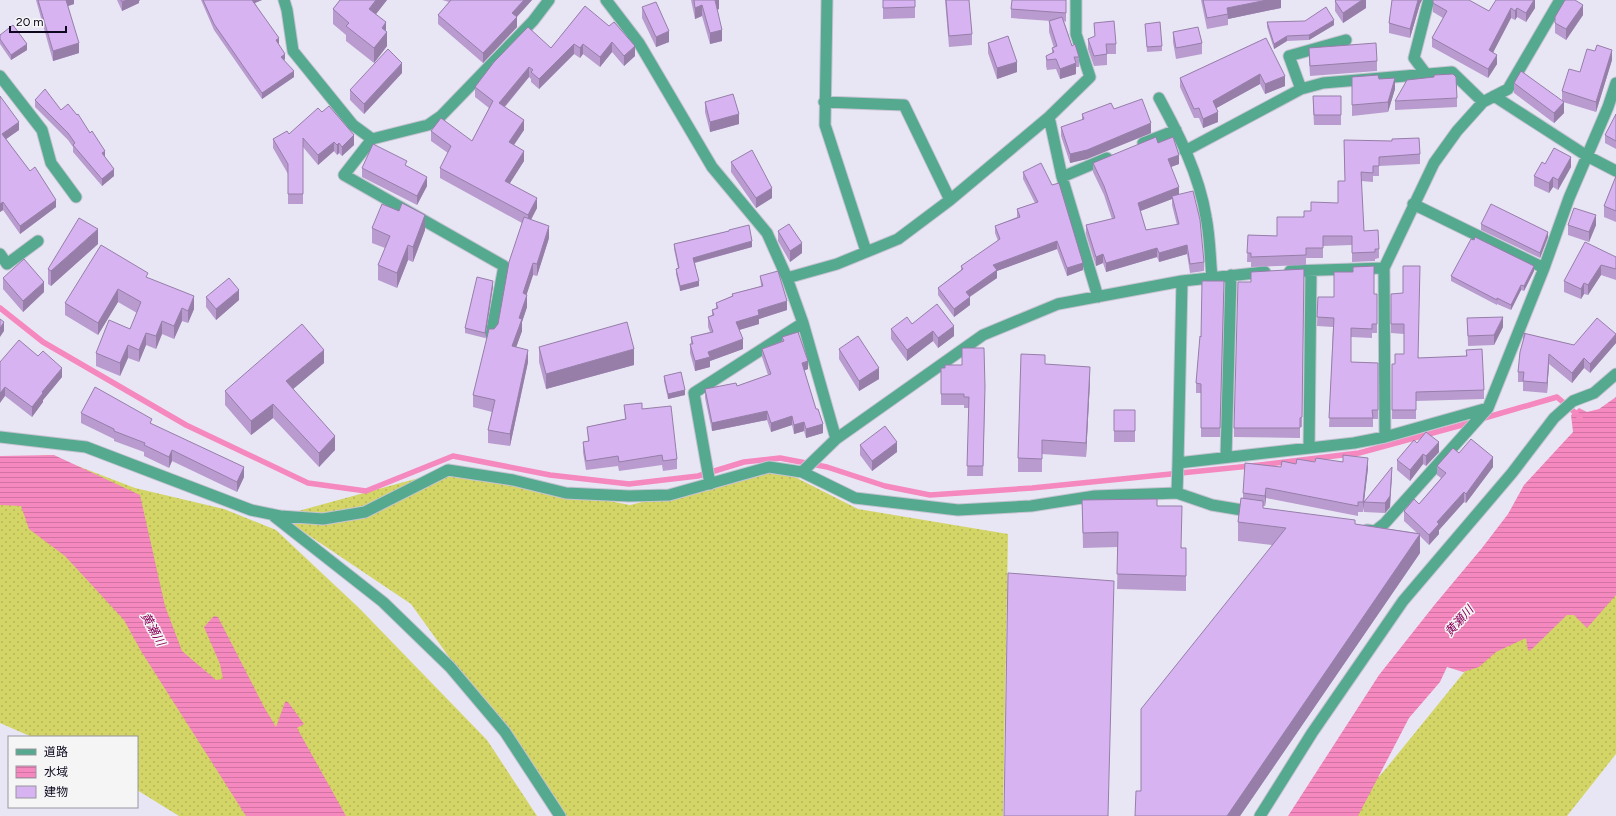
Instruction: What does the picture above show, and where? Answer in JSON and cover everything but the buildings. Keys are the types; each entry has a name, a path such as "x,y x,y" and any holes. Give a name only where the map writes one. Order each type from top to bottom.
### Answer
{"street":[{"path":"284,0 287,10 293,51 353,125 372,139"},
{"path":"490,335 504,266 344,175 372,139 428,125 441,116 533,21 549,0"},
{"path":"606,0 639,43 712,167 767,233 787,278 803,323 836,439"},
{"path":"827,0 824,102 825,125 866,252"},
{"path":"787,278 837,264 898,239 950,200 1049,117 1090,77 1076,34 1076,0"},
{"path":"1385,437 1384,268 1413,204 1434,163 1457,130 1483,102 1508,89 1560,0"},
{"path":"1426,74 1414,58 1428,3"},
{"path":"1301,89 1289,56 1346,40"},
{"path":"1185,151 1301,89 1323,83 1452,72 1483,102"},
{"path":"0,76 42,130 51,163 76,197"},
{"path":"1360,529 1375,531 1385,523 1488,408 1544,268 1569,198 1616,83"},
{"path":"1494,96 1587,156 1616,171"},
{"path":"1159,98 1176,130 1197,178 1206,217 1212,278"},
{"path":"824,102 904,105 950,200"},
{"path":"1049,117 1062,176 1098,297"},
{"path":"1133,147 1176,130"},
{"path":"1062,176 1119,153"},
{"path":"1413,204 1544,268"},
{"path":"0,254 4,267 38,241"},
{"path":"802,472 836,439 983,335 1058,304 1182,281 1212,278 1231,274 1384,268"},
{"path":"1309,448 1311,271"},
{"path":"1226,457 1231,274"},
{"path":"1177,488 1182,281"},
{"path":"710,484 694,393 803,323"},
{"path":"1260,816 1312,732 1403,601 1512,473 1554,418 1573,401 1594,393 1616,374"},
{"path":"1178,463 1309,448 1385,437 1488,408"},
{"path":"0,437 86,447 251,510 270,514 323,519 366,512 448,470 513,480 566,493 669,495 769,467 802,472 856,498 958,510 1031,506 1095,496 1177,488 1212,505 1266,514"},
{"path":"270,514 383,602 450,667 505,732 560,816"}],"shaded area":[{"path":"49,455 135,488 224,509 276,530 359,608 487,740 537,816 179,816 138,791 138,736 30,736 0,723 0,460"},
{"path":"779,469 858,509 1008,534 1003,816 558,816 531,771 411,604 280,516 448,470 630,505"},
{"path":"1616,583 1616,754 1567,816 1343,816 1384,771 1500,628"}],"water":[{"name":"黄瀬川","path":"1616,397 1616,595 1587,628 1574,615 1567,615 1532,649 1528,651 1526,638 1496,652 1479,667 1463,672 1447,667 1440,682 1409,718 1358,816 1288,816 1379,675 1508,514 1524,485 1573,432 1571,415 1579,408 1587,412 1599,409"},
{"name":"黄瀬川","path":"54,455 140,495 165,606 182,651 216,680 223,679 220,664 204,627 214,616 218,617 264,707 276,727 285,702 288,702 304,724 297,728 346,816 246,816 141,651 124,620 65,556 29,529 21,506 0,505 0,456"}],"waterway":[{"path":"0,308 43,342 186,425 308,483 366,491 453,456 550,475 629,484 698,476 744,462 780,458 827,467 885,486 930,495 1032,488 1260,465 1359,453 1473,422"},
{"path":"1481,419 1557,397 1580,417"}]}
